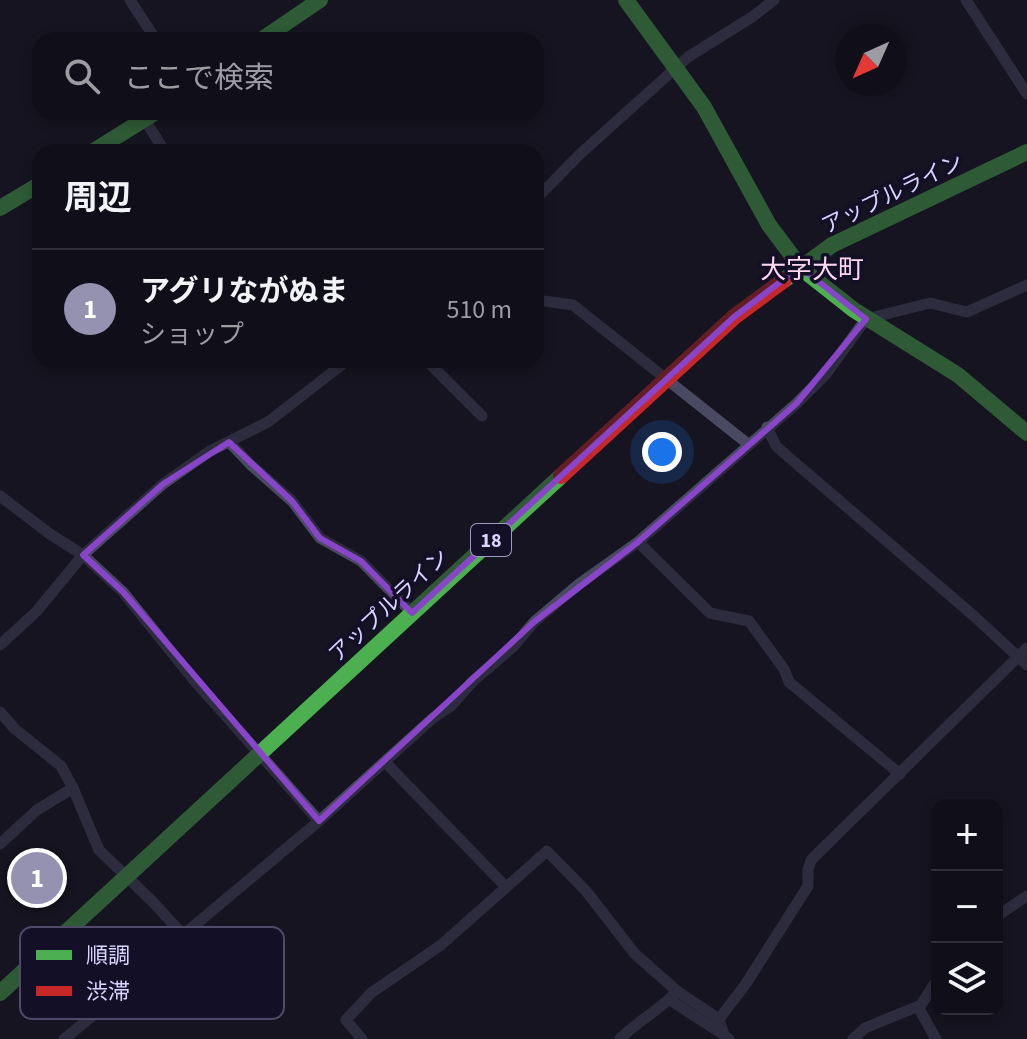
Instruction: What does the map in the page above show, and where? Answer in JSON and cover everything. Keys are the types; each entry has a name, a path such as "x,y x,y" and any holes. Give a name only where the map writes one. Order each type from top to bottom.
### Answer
{"main road":[{"path":"273,32 320,0"},
{"path":"626,0 677,67 723,137 763,217 800,267 824,290 947,367 1006,410 1027,433"},
{"path":"105,144 144,120"},
{"name":"アップルライン","path":"71,927 734,317 832,245 1027,152"},
{"path":"0,208 32,189"},
{"name":"アップルライン","path":"0,993 20,975"}],"street":[{"path":"130,0 151,32"},
{"path":"544,191 580,154 688,57 774,0"},
{"path":"966,0 1027,94"},
{"path":"153,120 162,144"},
{"path":"193,927 319,821 433,718 451,706 473,681 514,646 534,622 579,584 638,542 826,374 866,319 930,303 967,312 1027,285"},
{"path":"544,301 573,305 748,444"},
{"path":"0,645 36,612 83,555 163,484 210,451 268,422 338,368"},
{"path":"434,368 482,416"},
{"path":"719,1019 745,985 808,886 811,860 1024,656 776,446 767,427"},
{"path":"229,442 292,501 320,538 361,561 412,613"},
{"path":"0,496 83,555 123,592 257,754 319,821"},
{"path":"638,542 710,613 749,621 784,669 789,682 900,774"},
{"path":"0,712 15,729 61,766 99,850 176,927"},
{"path":"385,762 505,886"},
{"path":"0,844 37,810 73,788"},
{"path":"362,1039 346,1020 371,993 441,945 547,851 586,891 635,954 673,996 726,1037"},
{"path":"1003,912 1027,896"},
{"path":"853,1039 865,1028 918,1007 931,989"},
{"path":"673,996 719,1019 726,1037"},
{"path":"620,1039 632,1026 673,996"},
{"path":"918,1007 936,1039"},
{"path":"64,1039 89,1019"}],"highlighted area":[{"path":"800,267 866,319 796,404 638,542 534,622 319,821 123,592 83,555 163,484 229,442 292,501 320,538 361,561 412,613 734,317"}],"traffic: fast":[{"path":"273,32 320,0"},
{"path":"626,0 704,107 769,225 802,269 854,310 958,375 1027,433"},
{"path":"105,144 143,120"},
{"path":"784,280 832,245 1027,152"},
{"path":"0,208 32,189"},
{"path":"72,927 561,476"},
{"path":"0,993 20,975"}],"traffic: jam":[{"path":"561,476 734,317 784,280"}],"place":[{"name":"アグリながぬま","path":"37,878"}],"district":[{"name":"大字大町","path":"812,269"}]}
